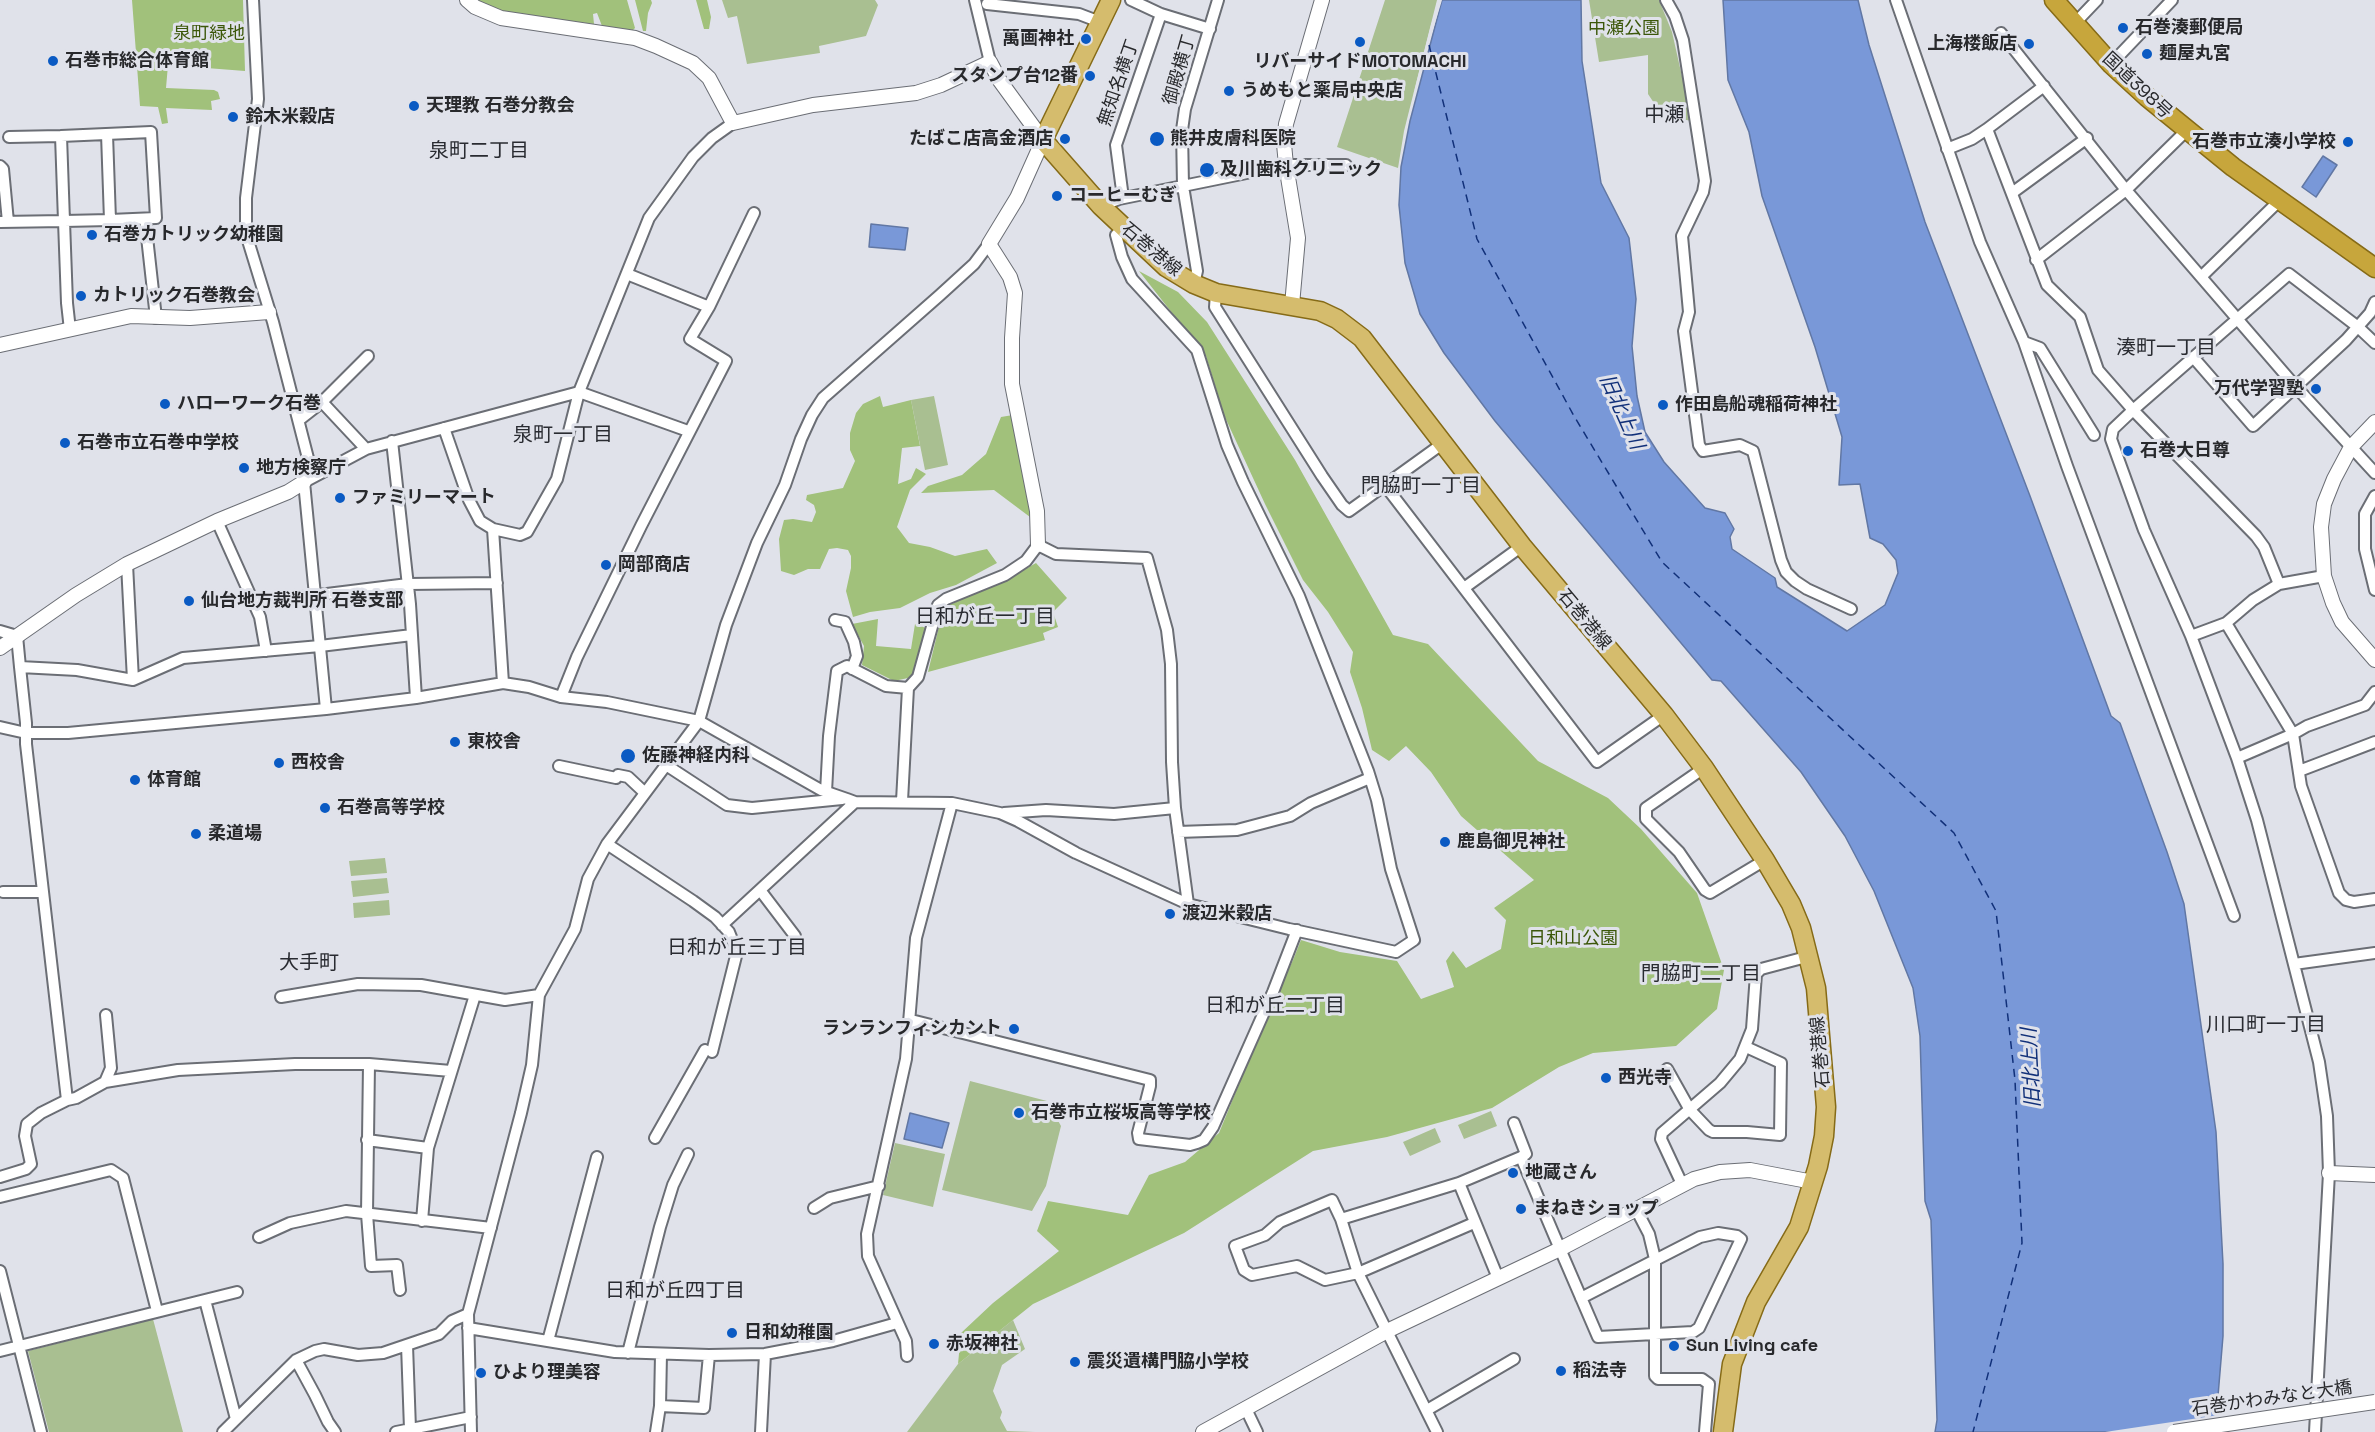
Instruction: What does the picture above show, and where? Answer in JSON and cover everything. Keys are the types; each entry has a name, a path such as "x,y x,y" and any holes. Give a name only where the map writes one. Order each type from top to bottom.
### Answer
{"highway":[{"name":"国道398号","path":"2054,0 2111,64 2147,98 2280,200 2375,268"}],"main road":[{"path":"1043,140 1111,0"},
{"name":"石巻港線","path":"1043,140 1101,206 1166,267 1194,284 1216,293 1320,311 1337,319 1362,338 1522,546 1664,715 1704,768 1766,860 1791,904 1802,928 1810,956 1818,1008 1826,1107 1824,1136 1799,1227 1756,1302 1732,1364 1723,1432"}],"street":[{"path":"253,0 258,99 244,220 310,466 304,482 326,709"},
{"path":"467,0 475,7 501,18 635,38 693,63 710,78 733,123"},
{"path":"471,1432 468,1314 532,1065 539,995 575,929 588,879 607,844 699,721 726,625 812,415 823,398 974,264 1017,198 1043,140 1000,81 990,62 975,0"},
{"path":"1131,0 1161,14 1210,29"},
{"name":"御殿横丁","path":"1194,284 1197,272 1196,257 1183,186 1182,130 1185,109 1218,0"},
{"path":"1292,305 1298,237 1286,165 1286,124 1322,0"},
{"path":"1666,0 1675,16 1683,40 1705,181 1703,192 1682,236 1689,312 1684,331 1699,445 1703,451 1740,445 1753,451 1786,572 1807,589 1851,609"},
{"path":"1896,0 1980,242 2024,342 2067,466 2234,916"},
{"path":"2075,23 2097,0"},
{"path":"2111,64 2172,0"},
{"path":"980,17 988,2 1078,14 1100,22"},
{"name":"無知名横丁","path":"1123,198 1116,145 1161,14"},
{"path":"2001,33 2087,138 2126,190 2296,387 2375,473"},
{"path":"444,428 475,514 480,521 493,529 519,535 527,532 557,479 579,392 649,218 693,157 712,138 733,123 813,105 916,93 941,85 990,62"},
{"path":"1947,149 1972,139 2044,86"},
{"path":"1987,129 2047,285 2080,317 2098,370 2133,410 2256,536 2264,547 2279,584"},
{"path":"2036,260 2126,190 2187,130"},
{"path":"0,166 3,169 4,222 156,218 151,132 9,137"},
{"path":"107,134 110,220"},
{"path":"61,136 70,330"},
{"path":"2012,193 2087,138"},
{"path":"1101,206 1123,198 1286,165 1346,165"},
{"path":"2202,276 2280,200"},
{"path":"561,697 577,657 688,431 726,361 690,339 709,307 754,213"},
{"path":"145,219 156,318"},
{"path":"666,765 727,805 752,808 851,800 902,801 952,804 1000,813 1076,853 1188,904 1396,952 1414,940 1391,869 1377,800 1370,778 1299,596 1227,445 1197,350 1132,279 1122,257 1116,235 1123,228"},
{"path":"902,801 908,688 918,677 938,605 946,599 1005,575 1026,561 1038,545 1037,511 1012,384 1015,294 1010,277 989,244"},
{"path":"627,274 709,307"},
{"path":"2315,1432 2329,1173 2327,1116 2319,1062 2257,820 2237,758 2191,636 2144,530 2110,439 2113,429 2133,410 2289,274 2358,327 2375,343"},
{"path":"1216,293 1215,307 1342,505 1349,511 1442,444"},
{"path":"2193,357 2253,426 2358,327 2370,313 2375,302"},
{"path":"0,345 131,316 190,318 269,312"},
{"path":"2024,342 2040,348 2094,435"},
{"path":"299,420 322,402 368,356"},
{"path":"0,648 76,595 127,564 217,521 288,492 366,449 579,392 688,431"},
{"path":"322,402 366,449"},
{"path":"2375,422 2350,447 2324,504 2321,527 2324,576 2342,622 2375,660"},
{"path":"392,441 408,584 416,698"},
{"path":"1384,484 1597,762 1664,715"},
{"path":"2375,496 2365,514 2367,556 2375,590"},
{"path":"217,521 260,616 266,651"},
{"path":"493,529 503,683"},
{"path":"1038,545 1056,554 1147,558 1167,630 1171,664 1175,808 1188,904"},
{"path":"1464,588 1522,546"},
{"path":"127,564 134,680"},
{"path":"2191,636 2226,623 2253,600 2279,584 2324,576"},
{"path":"254,603 408,584 497,582"},
{"path":"836,620 845,622 854,642 857,656 852,669"},
{"path":"2226,623 2293,734 2301,786 2339,893 2346,900 2354,902 2375,899"},
{"path":"0,631 17,636"},
{"path":"20,667 77,670 134,680 183,658 412,635"},
{"path":"17,636 67,1100"},
{"path":"826,792 829,736 837,671 847,666 886,686 908,688"},
{"path":"0,727 26,733 68,733 326,709 416,698 503,683 529,687 561,697 607,702 699,721 826,792 851,800"},
{"path":"2237,758 2307,726 2365,705 2375,692"},
{"path":"2299,771 2375,742"},
{"path":"559,766 616,778 618,774 628,777 645,793"},
{"path":"1704,768 1646,808 1646,819 1679,852 1705,890 1710,893 1766,860"},
{"path":"1178,832 1238,830 1290,816 1311,803 1370,778"},
{"path":"722,925 851,800"},
{"path":"907,1356 906,1341 868,1256 867,1234 906,1059 916,938 952,804"},
{"path":"1000,813 1046,810 1114,814 1175,808"},
{"path":"607,844 715,917 729,932 737,952 708,1051 655,1138"},
{"path":"760,890 795,936"},
{"path":"3,892 43,892"},
{"path":"911,1020 1150,1080 1138,1133 1139,1139 1179,1144 1197,1143 1204,1140 1213,1127 1273,992 1297,930"},
{"path":"2294,964 2375,952"},
{"path":"1682,1184 1661,1136 1732,1070 1746,1047 1752,1029 1756,974 1761,969 1810,956"},
{"path":"281,997 358,984 421,985 505,1000 539,995"},
{"path":"422,1221 428,1148 475,995"},
{"path":"105,1082 111,1068 106,1015"},
{"path":"1667,1069 1690,1110 1713,1132 1780,1135 1781,1064 1746,1047"},
{"path":"0,1178 26,1169 31,1164 25,1136 27,1124 41,1113 105,1082 178,1070 294,1064 369,1064 451,1071"},
{"path":"369,1064 367,1214 371,1266 397,1265 400,1290"},
{"path":"1341,1219 1459,1183 1521,1157 1526,1154 1514,1123"},
{"path":"367,1140 428,1148"},
{"path":"628,1353 660,1227 674,1185 688,1154"},
{"path":"548,1341 597,1157"},
{"path":"1521,1157 1581,1298 1598,1337 1694,1332 1700,1328 1741,1239 1737,1236 1718,1233 1700,1237 1581,1298"},
{"path":"0,1197 111,1170 123,1178 157,1311"},
{"path":"1203,1432 1387,1331 1560,1248 1682,1184 1707,1174 1750,1170 1813,1182"},
{"path":"2329,1173 2375,1175"},
{"path":"1459,1183 1498,1278"},
{"path":"814,1208 830,1198 879,1186"},
{"path":"1437,1432 1358,1273 1341,1219 1332,1200 1280,1222 1265,1234 1235,1246 1244,1270 1252,1275 1297,1266 1325,1280 1358,1273 1474,1222"},
{"path":"1636,1209 1649,1234 1655,1259 1655,1376 1658,1379 1702,1379 1709,1384 1705,1432"},
{"path":"259,1237 290,1223 346,1211 491,1228"},
{"path":"0,1271 40,1432"},
{"path":"0,1351 237,1292"},
{"path":"205,1300 236,1419"},
{"path":"223,1432 296,1360 324,1349 358,1355 383,1353 439,1334 452,1321 468,1314"},
{"path":"468,1328 628,1353 709,1355 765,1354 833,1341 897,1323"},
{"path":"407,1345 410,1429"},
{"path":"656,1432 660,1406 661,1354"},
{"path":"761,1432 765,1354"},
{"path":"660,1406 704,1408 709,1355"},
{"path":"1427,1410 1514,1359"},
{"path":"296,1360 335,1432"},
{"name":"石巻かわみなと大橋","path":"2174,1432 2375,1402"},
{"path":"1246,1409 1257,1432"},
{"path":"396,1432 471,1417"}],"green space":[{"name":"泉町緑地","path":"132,0 243,0 245,71 168,65 166,88 214,90 218,92 220,99 211,101 212,110 166,108 168,123 162,124 158,107 140,106"},
{"path":"477,0 627,0 635,28 633,30 602,26 597,13 593,14 594,24 510,13 486,7"},
{"path":"635,0 651,0 646,31 643,31"},
{"path":"696,0 707,0 711,17 709,29 704,29"},
{"path":"722,0 875,0 878,5 866,36 819,46 820,53 747,64 737,16 728,18"},
{"path":"1385,0 1437,0 1404,131 1398,168 1337,147"},
{"name":"中瀬公園","path":"1589,0 1659,0 1672,32 1692,121 1675,118 1658,109 1648,94 1648,55 1599,62"},
{"name":"日和山公園","path":"1139,271 1178,292 1207,322 1295,460 1393,635 1428,644 1538,761 1608,798 1641,829 1697,893 1724,970 1717,1009 1676,1046 1593,1053 1559,1067 1492,1108 1387,1137 1313,1151 1184,1233 1033,1304 958,1364 961,1333 993,1303 1059,1251 1037,1231 1048,1201 1128,1215 1149,1175 1185,1162 1219,1133 1301,940 1340,952 1397,961 1421,999 1454,987 1446,961 1453,951 1466,968 1501,949 1506,920 1494,908 1534,880 1461,816 1431,772 1406,746 1389,761 1372,750 1350,672 1353,652 1328,612 1303,580 1265,504 1224,415 1206,356"},
{"path":"880,396 883,407 911,400 920,446 902,448 898,484 911,479 916,468 926,474 910,490 897,527 909,543 930,547 955,556 987,549 997,563 956,585 930,593 900,608 853,617 846,591 851,568 851,556 848,550 829,549 820,569 808,569 794,575 781,571 779,539 784,520 812,522 816,512 814,505 806,500 807,495 843,488 855,461 850,450 850,433 856,413 863,404"},
{"path":"934,396 948,465 925,470 911,400"},
{"path":"1013,415 1032,509 1030,517 994,490 921,493 928,486 962,475 986,454 1001,417"},
{"path":"1036,563 1067,598 1053,612 1058,627 1043,633 1045,640 928,672 943,610"},
{"path":"878,619 876,646 911,649 915,624 926,628 915,671 908,678 894,681 862,665 864,646 852,624"},
{"path":"385,858 387,873 351,876 349,861"},
{"path":"387,878 389,893 353,897 351,881"},
{"path":"389,900 390,915 354,918 353,903"},
{"path":"970,1081 1047,1101 1061,1126 1046,1186 1032,1211 942,1190"},
{"path":"1491,1111 1497,1126 1464,1139 1458,1125"},
{"path":"1435,1128 1441,1142 1410,1156 1403,1142"},
{"path":"895,1143 945,1154 933,1207 883,1195"},
{"path":"153,1319 183,1432 49,1432 28,1351"},
{"path":"1013,1320 1025,1349 1002,1365 993,1391 1002,1412 1000,1418 1007,1431 1035,1432 907,1432 958,1364"}],"water":[{"name":"旧北上川","path":"1442,0 1581,0 1582,61 1601,183 1629,238 1636,299 1632,346 1637,396 1645,432 1664,462 1705,508 1725,513 1734,529 1730,537 1732,549 1775,578 1777,587 1847,631 1885,605 1898,573 1896,560 1883,544 1870,538 1860,484 1839,485 1842,437 1815,347 1762,196 1749,132 1728,80 1723,0 1858,0 1869,45 1925,222 2111,716 2120,723 2184,904 2216,1132 2223,1264 2223,1336 2215,1432 1935,1432 1937,1420 1931,1220 1925,1201 1920,1036 1913,988 1874,891 1845,836 1801,772 1721,681 1712,680 1495,421 1444,353 1420,314 1405,263 1399,205 1401,167 1410,121"},
{"path":"2323,156 2337,165 2316,197 2302,187"},
{"path":"871,224 908,228 905,250 869,247"},
{"path":"910,1113 949,1123 942,1148 904,1139"}],"pier":[{"path":"1439,0 1442,0 1413,96 1431,25"},
{"path":"2219,1415 2218,1432 2105,1432"}],"ferry route":[{"path":"1429,45 1477,239 1574,416 1662,562 1954,833 1996,911 2015,1080 2022,1243 1973,1432"}],"place":[{"name":"石巻湊郵便局","path":"2123,28"},
{"name":"萬画神社","path":"1086,39"},
{"name":"リバーサイドMOTOMACHI","path":"1360,42"},
{"name":"上海楼飯店","path":"2029,44"},
{"name":"麺屋丸宮","path":"2147,54"},
{"name":"石巻市総合体育館","path":"53,61"},
{"name":"スタンプ台12番","path":"1090,76"},
{"name":"うめもと薬局中央店","path":"1229,91"},
{"name":"天理教 石巻分教会","path":"414,106"},
{"name":"鈴木米穀店","path":"233,117"},
{"name":"たばこ店高金酒店","path":"1065,139"},
{"name":"熊井皮膚科医院","path":"1157,139"},
{"name":"石巻市立湊小学校","path":"2348,142"},
{"name":"及川歯科クリニック","path":"1207,170"},
{"name":"コーヒーむぎ","path":"1057,196"},
{"name":"石巻カトリック幼稚園","path":"92,235"},
{"name":"カトリック石巻教会","path":"81,296"},
{"name":"万代学習塾","path":"2316,389"},
{"name":"ハローワーク石巻","path":"165,404"},
{"name":"作田島船魂稲荷神社","path":"1663,405"},
{"name":"石巻市立石巻中学校","path":"65,443"},
{"name":"石巻大日尊","path":"2128,451"},
{"name":"地方検察庁","path":"244,468"},
{"name":"ファミリーマート","path":"340,498"},
{"name":"岡部商店","path":"606,565"},
{"name":"仙台地方裁判所 石巻支部","path":"189,601"},
{"name":"東校舎","path":"455,742"},
{"name":"佐藤神経内科","path":"628,756"},
{"name":"西校舎","path":"279,763"},
{"name":"体育館","path":"135,780"},
{"name":"石巻高等学校","path":"325,808"},
{"name":"柔道場","path":"196,834"},
{"name":"鹿島御児神社","path":"1445,842"},
{"name":"渡辺米穀店","path":"1170,914"},
{"name":"ランランフィシカント","path":"1014,1029"},
{"name":"西光寺","path":"1606,1078"},
{"name":"石巻市立桜坂高等学校","path":"1019,1113"},
{"name":"地蔵さん","path":"1513,1173"},
{"name":"まねきショップ","path":"1521,1209"},
{"name":"日和幼稚園","path":"732,1333"},
{"name":"赤坂神社","path":"934,1344"},
{"name":"Sun Living cafe","path":"1674,1346"},
{"name":"震災遺構門脇小学校","path":"1075,1362"},
{"name":"稻法寺","path":"1561,1371"},
{"name":"ひより理美容","path":"481,1373"}],"district":[{"name":"中瀬","path":"1664,116"},
{"name":"泉町二丁目","path":"479,152"},
{"name":"湊町一丁目","path":"2166,349"},
{"name":"泉町一丁目","path":"563,436"},
{"name":"門脇町一丁目","path":"1421,487"},
{"name":"日和が丘一丁目","path":"985,618"},
{"name":"日和が丘三丁目","path":"737,949"},
{"name":"大手町","path":"309,964"},
{"name":"門脇町二丁目","path":"1701,975"},
{"name":"日和が丘二丁目","path":"1275,1007"},
{"name":"川口町一丁目","path":"2266,1026"},
{"name":"日和が丘四丁目","path":"675,1292"}]}
